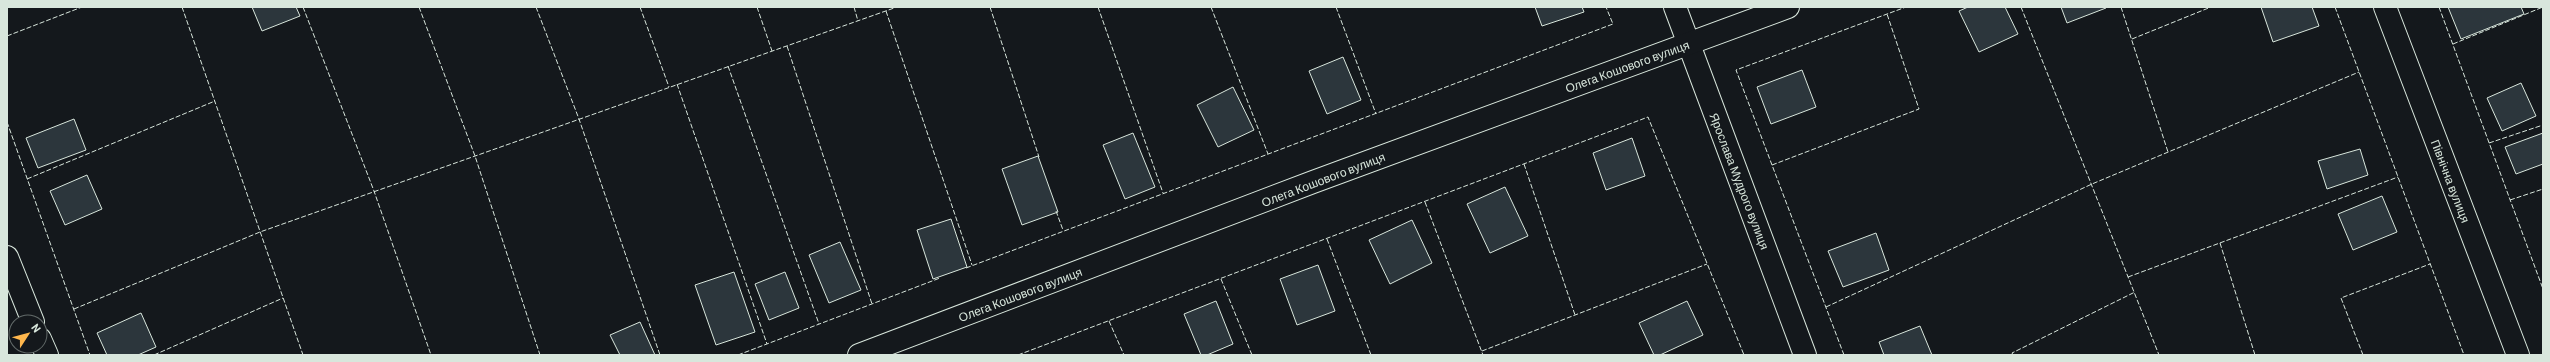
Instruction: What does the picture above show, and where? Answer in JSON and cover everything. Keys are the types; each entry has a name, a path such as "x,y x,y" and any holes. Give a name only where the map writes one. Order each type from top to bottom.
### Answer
{"street":[{"name":"Ярослава Мудрого вулиця","path":"1675,7 1805,355"},
{"name":"Олега Кошового вулиця","path":"859,355 1306,185 1788,7"},
{"name":"Північна вулиця","path":"2385,7 2518,355"},
{"path":"7,258 30,314"}],"building":[{"path":"252,7 296,7 300,16 262,31"},
{"path":"1535,7 1582,7 1584,12 1542,26"},
{"path":"1968,7 2005,7 2018,34 1979,52 1959,11"},
{"path":"2061,7 2106,7 2106,8 2067,23"},
{"path":"2261,7 2312,7 2319,26 2273,42"},
{"path":"2448,7 2521,7 2524,14 2461,39"},
{"path":"1343,57 1361,100 1327,114 1309,71"},
{"path":"1802,70 1816,107 1771,124 1757,87"},
{"path":"2521,83 2536,116 2502,131 2487,98"},
{"path":"1233,87 1254,130 1218,147 1197,105"},
{"path":"74,119 86,150 38,168 26,138"},
{"path":"1133,133 1155,187 1125,199 1103,145"},
{"path":"2543,133 2543,164 2516,174 2505,147"},
{"path":"1632,138 1645,176 1606,190 1593,153"},
{"path":"2360,149 2368,175 2327,189 2318,161"},
{"path":"1038,156 1058,212 1022,225 1002,169"},
{"path":"87,175 102,209 65,225 50,191"},
{"path":"1505,187 1528,236 1490,253 1467,204"},
{"path":"2382,196 2397,232 2353,250 2338,214"},
{"path":"951,219 967,267 933,279 917,230"},
{"path":"1412,220 1432,263 1390,284 1369,240"},
{"path":"1876,233 1889,270 1843,287 1828,251"},
{"path":"840,242 861,290 829,303 809,255"},
{"path":"1318,265 1335,311 1297,325 1280,279"},
{"path":"734,272 755,332 716,345 695,285"},
{"path":"785,272 799,308 769,320 755,284"},
{"path":"1216,301 1233,344 1207,355 1201,355 1184,314"},
{"path":"1687,301 1703,335 1660,355 1654,355 1639,323"},
{"path":"141,313 156,347 138,355 107,355 97,333"},
{"path":"640,322 655,355 620,355 610,335"},
{"path":"1920,326 1932,355 1884,355 1879,342"}],"fence":[{"path":"7,36 82,7"},
{"path":"182,7 303,355"},
{"path":"303,7 374,191 431,355"},
{"path":"419,7 475,156 540,355"},
{"path":"536,7 579,119 660,355"},
{"path":"640,7 669,87"},
{"path":"757,7 772,51"},
{"path":"854,7 858,21"},
{"path":"74,309 260,232 897,7"},
{"path":"990,7 1039,157"},
{"path":"1098,7 1163,193"},
{"path":"1211,7 1268,154"},
{"path":"1336,7 1376,114"},
{"path":"966,268 1613,24 1606,7"},
{"path":"1844,355 1736,70 1906,7"},
{"path":"2021,7 2159,355"},
{"path":"2121,7 2168,152"},
{"path":"2132,39 2211,7"},
{"path":"2335,7 2464,355"},
{"path":"2439,7 2543,289"},
{"path":"2453,44 2543,7"},
{"path":"886,11 972,265"},
{"path":"1772,165 1919,109 1887,14"},
{"path":"787,46 872,304"},
{"path":"728,66 819,324"},
{"path":"1826,307 2092,184 2359,72"},
{"path":"677,84 767,344"},
{"path":"27,179 215,101"},
{"path":"1018,355 1648,117 1744,355"},
{"path":"7,122 90,355"},
{"path":"2489,143 2543,125"},
{"path":"1524,164 1575,315"},
{"path":"2128,277 2398,177"},
{"path":"2510,200 2543,189"},
{"path":"1425,202 1483,355"},
{"path":"1056,211 1063,230"},
{"path":"1327,239 1371,355"},
{"path":"2220,243 2255,355"},
{"path":"1482,351 1707,264"},
{"path":"2363,355 2341,298 2430,264"},
{"path":"738,355 940,278"},
{"path":"1221,279 1252,355"},
{"path":"2013,355 2012,353 2135,292"},
{"path":"154,355 283,298"},
{"path":"1109,321 1124,355"}]}
